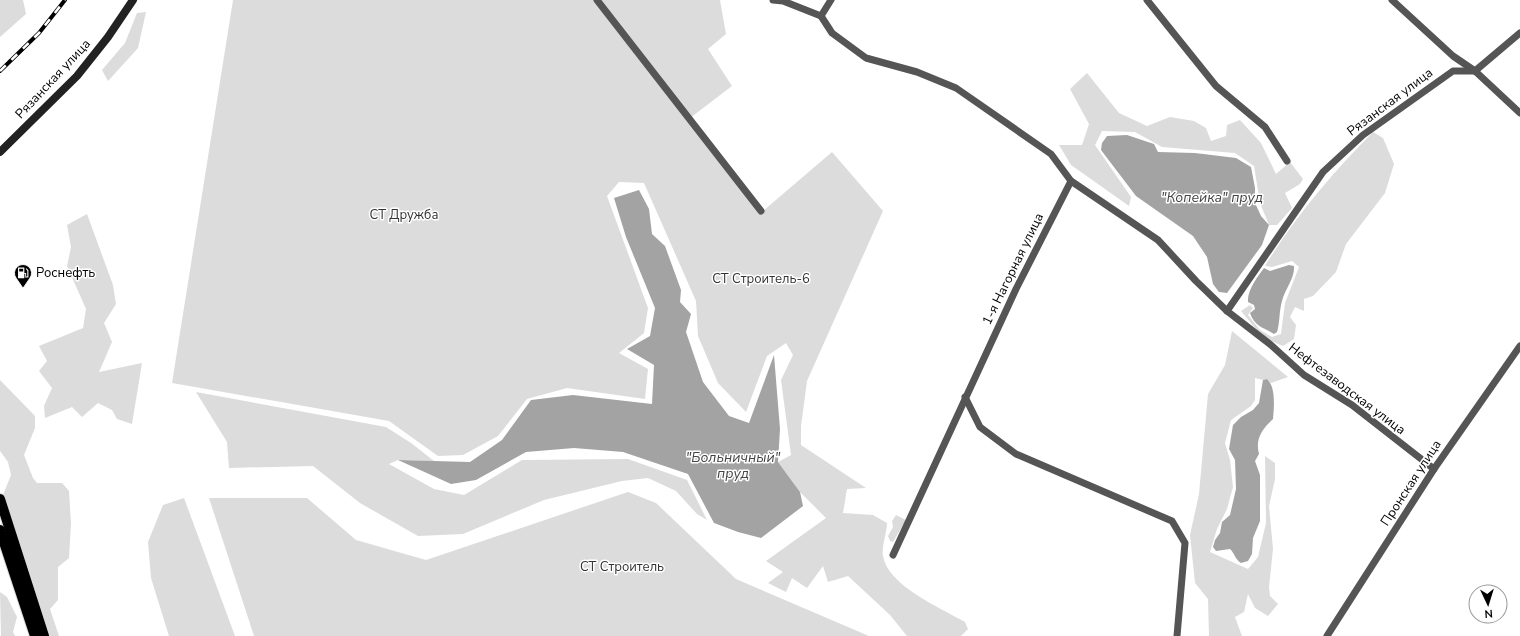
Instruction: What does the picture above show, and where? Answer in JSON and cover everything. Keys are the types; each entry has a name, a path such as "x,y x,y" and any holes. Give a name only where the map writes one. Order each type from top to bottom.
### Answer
{"main road":[{"path":"0,499 44,636"},
{"path":"0,530 35,636"}],"street":[{"name":"Рязанская улица","path":"0,152 77,76 108,37 133,0"},
{"path":"597,0 761,211"},
{"path":"773,0 783,1 821,16 832,32 866,58 917,72 956,88 1051,154 1071,181 1158,240 1196,281 1227,311"},
{"path":"821,16 831,0"},
{"path":"1147,0 1216,86 1265,127 1287,162"},
{"path":"1392,0 1453,56 1475,71 1520,113"},
{"path":"1475,71 1520,33"},
{"name":"Рязанская улица","path":"1227,311 1323,172 1363,134 1453,71 1475,71"},
{"name":"1-я Нагорная улица","path":"893,555 1016,289 1071,181"},
{"name":"Нефтезаводская улица","path":"1227,311 1271,345 1304,375 1352,405 1434,469"},
{"name":"Пронская улица","path":"1327,636 1434,469 1520,346"},
{"path":"965,397 980,427 1016,454 1172,521 1185,543 1177,636"}],"green space":[{"path":"0,0 23,0 26,14 0,37"},
{"name":"СТ Дружба","path":"233,0 720,0 726,34 708,49 732,86 690,118 763,211 832,152 883,211 807,381 801,426 801,445 866,488 847,489 843,513 873,515 887,523 883,556 887,567 905,586 930,603 965,622 968,629 961,636 907,636 890,615 848,576 828,582 823,566 807,588 792,578 786,592 768,583 783,572 766,561 826,518 800,492 778,462 791,455 781,380 793,355 786,343 767,356 746,412 718,383 698,336 696,301 644,183 619,182 607,196 648,308 644,333 619,353 648,369 645,399 567,388 527,399 498,436 463,455 438,456 389,421 172,383"},
{"path":"146,12 138,48 108,81 102,70 125,43 137,13"},
{"path":"1087,73 1119,113 1147,126 1170,117 1194,121 1206,128 1211,141 1226,136 1227,125 1240,120 1261,143 1276,174 1290,162 1303,179 1300,184 1285,193 1292,208 1277,225 1269,225 1260,203 1254,166 1235,153 1162,147 1135,132 1102,131 1095,145 1131,197 1129,206 1071,165 1059,145 1082,145 1089,124 1070,89"},
{"path":"1373,132 1383,138 1394,164 1385,193 1346,244 1336,272 1313,296 1304,299 1304,311 1295,307 1290,317 1296,325 1294,339 1283,346 1275,343 1259,332 1241,311 1250,305 1253,308 1248,315 1260,330 1272,337 1281,334 1285,303 1299,267 1292,261 1272,267 1265,266 1289,230 1315,196 1343,163"},
{"path":"87,214 113,285 116,304 104,323 112,342 99,372 142,363 132,424 117,419 112,410 98,403 82,417 72,407 45,418 44,406 52,388 39,371 47,361 39,346 83,328 86,309 67,266 71,247 67,225"},
{"path":"1232,331 1288,377 1271,383 1267,379 1263,380 1255,378 1255,400 1251,406 1231,420 1225,443 1230,460 1233,487 1227,509 1217,529 1210,552 1248,569 1258,557 1266,523 1265,456 1275,463 1275,479 1269,506 1273,549 1269,587 1270,596 1278,604 1268,616 1255,608 1248,594 1244,612 1235,617 1242,636 1209,636 1208,599 1195,583 1190,535 1199,494 1208,394 1225,365"},
{"path":"0,380 35,416 35,428 24,455 33,478 37,483 62,483 69,491 71,523 69,558 58,567 58,600 50,609 59,636 49,636 3,495 11,475 8,462 0,451"},
{"path":"196,392 386,427 411,443 434,461 398,460 389,464 434,489 464,495 522,460 628,459 687,480 707,520 697,514 676,491 648,478 622,481 544,500 463,534 418,536 360,503 313,466 229,468 227,442"},
{"name":"СТ Строитель","path":"628,492 656,503 736,579 869,636 254,636 209,498 307,498 356,540 426,560"},
{"path":"184,498 235,636 169,636 151,578 148,542 163,505"},
{"path":"896,515 906,520 893,542 890,541 888,536 893,527 892,521"},
{"path":"0,592 7,597 17,617 13,632 15,636 1,636"}],"water":[{"name":"\"Копейка\" пруд","path":"1127,135 1154,144 1158,152 1195,153 1236,158 1251,167 1255,188 1255,203 1261,216 1269,225 1262,245 1227,293 1219,292 1213,284 1207,257 1193,236 1136,196 1101,150 1102,143 1107,136"},
{"name":"\"Больничный\" пруд","path":"639,190 649,209 652,234 665,246 681,290 680,302 691,314 686,332 703,382 729,416 749,423 774,355 780,429 778,462 800,492 803,506 761,538 738,532 714,523 688,474 623,452 574,448 526,452 476,480 451,484 398,460 470,462 502,440 531,400 573,395 652,404 654,365 627,349 650,336 655,308 626,237 614,198"},
{"path":"1289,265 1294,266 1293,275 1283,297 1279,324 1277,332 1274,334 1257,324 1252,318 1250,313 1255,309 1254,305 1248,302 1249,293 1253,284 1264,268 1270,271"},
{"path":"1267,379 1272,387 1274,409 1273,419 1260,435 1258,444 1259,454 1255,461 1260,475 1260,521 1253,538 1252,554 1248,561 1241,563 1237,560 1230,549 1216,551 1213,547 1215,540 1220,533 1222,522 1230,515 1236,489 1235,460 1229,449 1233,425 1241,417 1253,410 1259,403 1263,380"}],"railway":[{"path":"0,71 39,33 65,0"}],"place":[{"name":"Роснефть","path":"23,288"}],"park label":[{"name":"СТ Строитель-6","path":"761,279"}]}
